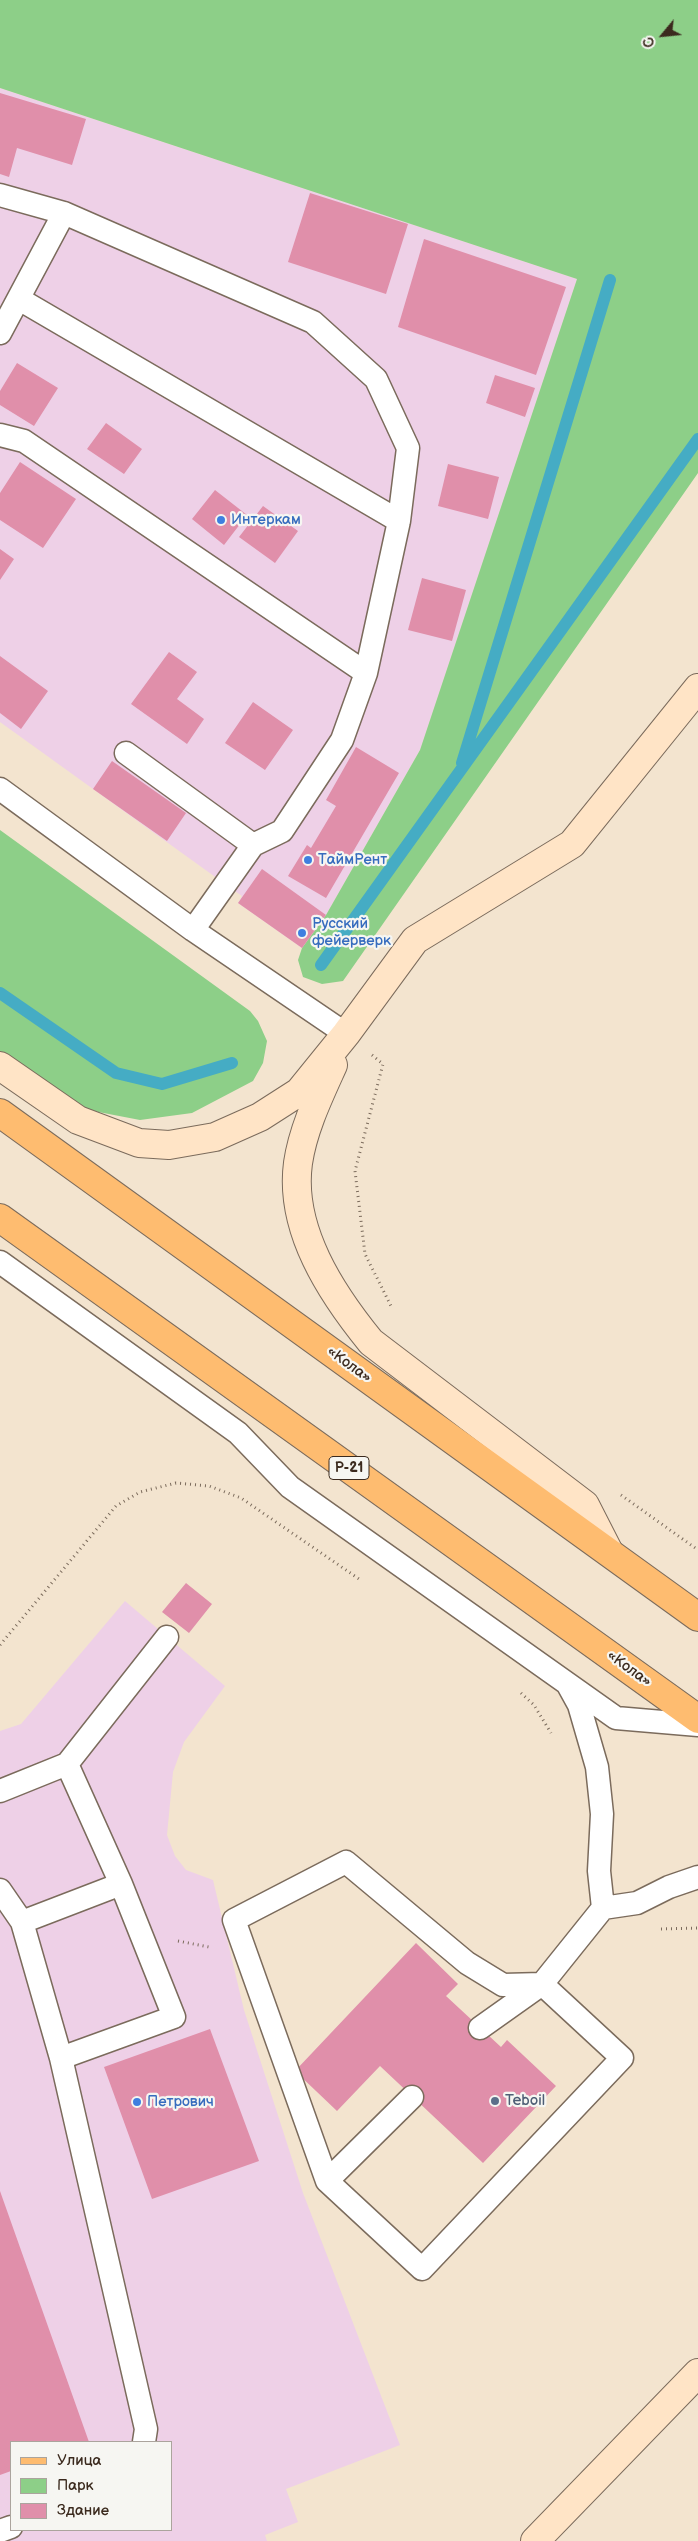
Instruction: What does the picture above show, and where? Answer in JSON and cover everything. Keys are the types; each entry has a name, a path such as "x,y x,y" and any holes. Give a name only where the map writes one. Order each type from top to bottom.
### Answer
{"main road":[{"name":"«Кола»","path":"0,1114 698,1617"},
{"name":"«Кола»","path":"0,1218 698,1718"}],"street":[{"path":"0,1066 78,1120 139,1143 170,1145 215,1137 260,1117 299,1092 346,1034 415,940 572,844 698,688"},
{"path":"346,1034 312,1111 298,1163 299,1205 310,1244 326,1279 344,1308 372,1342 586,1505 609,1552"},
{"path":"535,2541 698,2372"}],"lane":[{"path":"0,195 64,213 313,322 376,379 408,448 399,521 366,673 342,740 282,831 253,845 193,930"},
{"path":"0,334 64,213"},
{"path":"20,299 399,521"},
{"path":"0,435 24,441 366,673"},
{"path":"126,753 253,845"},
{"path":"0,789 193,930 346,1034"},
{"path":"0,1262 238,1433 290,1487 616,1718 698,1725"},
{"path":"0,1792 67,1764 167,1637"},
{"path":"568,1684 579,1705 598,1767 602,1814 599,1871 603,1908"},
{"path":"61,2058 174,2017 121,1884 67,1764"},
{"path":"346,1862 466,1963 502,1985 542,1984 622,2058 422,2268 327,2181 234,1920 346,1862"},
{"path":"480,2028 542,1984 603,1908 636,1903 669,1887 698,1877"},
{"path":"22,1922 121,1884"},
{"path":"0,1890 22,1922 61,2058 146,2429 144,2441"},
{"path":"327,2181 412,2097"}],"path":[{"path":"346,1034 383,1064 355,1171 365,1254 395,1314"},
{"path":"0,1645 116,1506 140,1492 176,1483 209,1486 241,1498 370,1587"},
{"path":"619,1494 698,1550"},
{"path":"514,1687 534,1705 554,1737"},
{"path":"142,1935 246,1954"}],"shaded area":[{"path":"0,88 577,279 420,750 326,915 302,948 238,903 242,896 0,722"},
{"name":"Петрович","path":"125,1601 225,1686 184,1742 173,1772 167,1835 175,1856 186,1870 213,1880 244,2010 303,2193 400,2445 286,2489 298,2522 265,2535 267,2541 0,2541 0,1731 21,1724"}],"green space":[{"path":"0,0 698,0 698,473 343,981 322,984 303,977 298,960 302,948 326,915 420,750 577,279 0,88"},
{"path":"0,830 250,1011 258,1021 267,1041 263,1063 253,1081 192,1113 140,1120 88,1110 0,1059"}],"building":[{"path":"0,93 86,119 72,165 17,148 9,177 0,174"},
{"path":"310,193 408,224 386,294 288,262"},
{"path":"424,239 566,287 536,375 398,327"},
{"path":"17,363 58,388 34,426 0,405 0,391"},
{"path":"495,375 535,388 525,417 486,403"},
{"path":"106,423 142,449 124,474 87,449"},
{"path":"20,462 76,499 43,548 0,520 0,493"},
{"path":"448,464 499,477 488,519 438,506"},
{"path":"215,490 247,515 224,545 192,519"},
{"path":"263,506 298,531 275,563 239,537"},
{"path":"0,549 14,559 0,580"},
{"path":"422,578 466,590 452,641 408,630"},
{"path":"169,652 197,672 177,699 204,719 187,744 131,704"},
{"path":"0,656 48,691 21,729 0,713"},
{"path":"253,702 293,730 265,770 225,743"},
{"path":"356,747 399,773 326,898 288,876 307,845 311,848 336,806 326,800"},
{"path":"112,761 186,813 167,841 93,789"},
{"path":"262,869 326,915 302,948 238,903"},
{"path":"186,1583 212,1604 189,1633 162,1612"},
{"path":"416,1943 458,1984 446,1996 501,2047 507,2040 556,2086 483,2163 380,2066 337,2111 295,2071"},
{"path":"210,2029 259,2161 152,2199 104,2067"},
{"path":"0,2191 89,2441 10,2441 10,2471 0,2475"}],"waterway":[{"path":"462,763 610,280"},
{"path":"321,965 698,439"},
{"path":"0,993 116,1073 162,1084 232,1063"}],"place":[{"name":"Интеркам","path":"221,520"},
{"name":"ТаймРент","path":"308,860"},
{"name":"Русский фейерверк","path":"302,933"},
{"name":"Teboil","path":"495,2101"},
{"name":"Петрович","path":"137,2102"}]}
